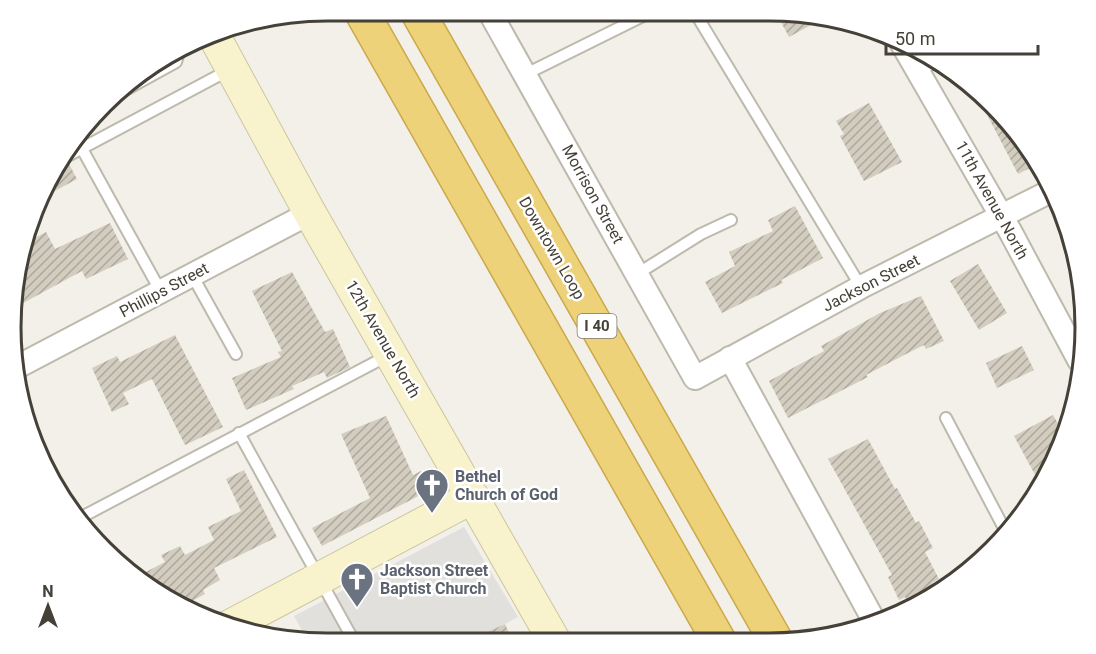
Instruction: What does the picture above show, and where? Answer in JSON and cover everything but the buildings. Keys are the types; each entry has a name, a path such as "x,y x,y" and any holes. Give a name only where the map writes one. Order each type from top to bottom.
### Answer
{"highway":[{"path":"367,21 715,633"},
{"name":"Downtown Loop","path":"423,21 771,633"}],"street":[{"name":"Morrison Street","path":"495,21 695,378"},
{"name":"12th Avenue North","path":"217,41 310,213 550,633"},
{"name":"11th Avenue North","path":"909,55 1074,350"},
{"name":"Jackson Street","path":"695,378 861,287 1044,194"},
{"name":"Phillips Street","path":"24,364 310,213"},
{"path":"730,358 871,615"},
{"path":"240,621 473,497"}],"lane":[{"path":"526,74 633,21"},
{"path":"700,21 861,287"},
{"path":"161,70 176,61"},
{"path":"918,71 928,66"},
{"path":"85,140 232,68"},
{"path":"81,146 161,292"},
{"path":"637,274 701,234 731,220"},
{"path":"192,275 236,354"},
{"path":"86,515 392,353"},
{"path":"946,418 1002,525"},
{"path":"239,433 350,633"}],"shaded area":[{"path":"464,527 518,617 488,633 327,633 303,632 294,616"}],"place":[{"name":"Bethel Church of God","path":"432,514"},
{"name":"Jackson Street Baptist Church","path":"357,608"}]}
